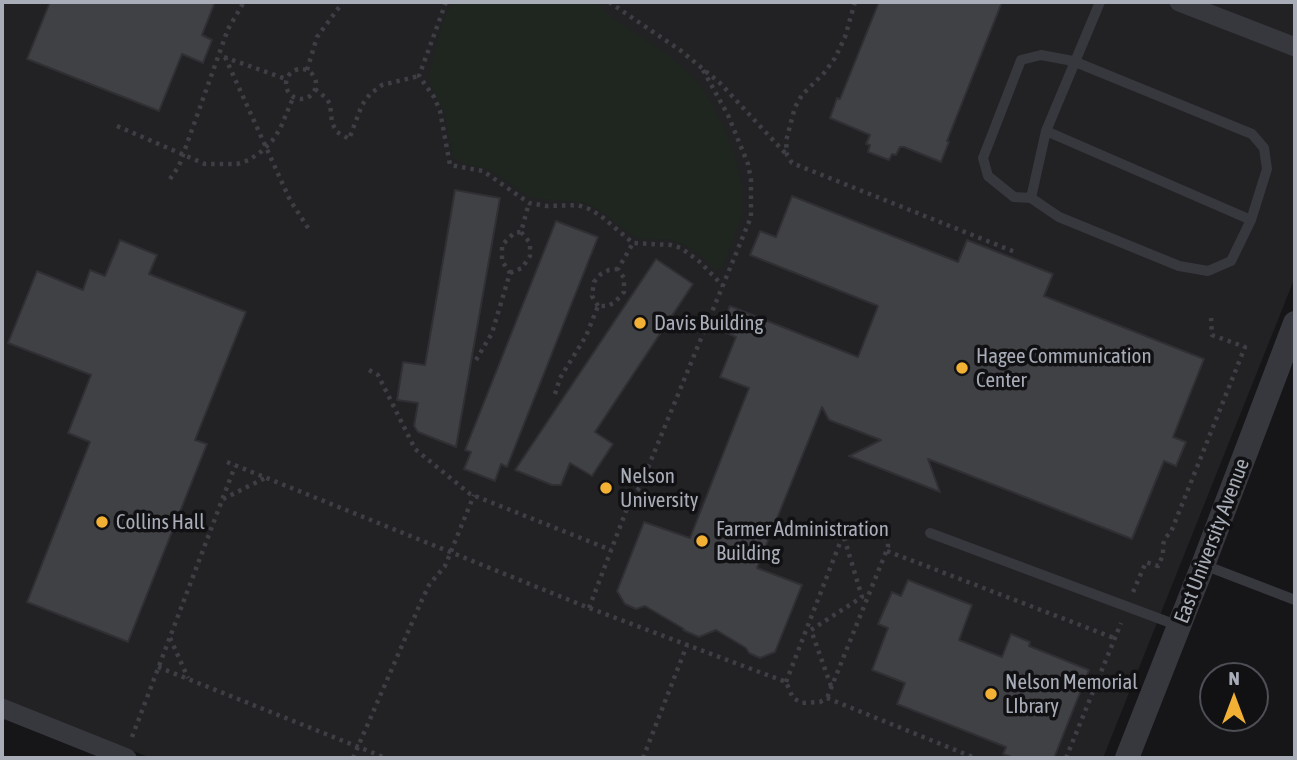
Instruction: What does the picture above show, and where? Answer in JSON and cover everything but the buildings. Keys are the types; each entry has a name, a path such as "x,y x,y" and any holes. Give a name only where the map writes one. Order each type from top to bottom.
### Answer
{"street":[{"path":"1186,3 1295,47"},
{"name":"East University Avenue","path":"1127,758 1295,323"},
{"path":"2,708 128,754"}],"lane":[{"path":"1031,198 1046,131 1073,61 1100,2"},
{"path":"1041,55 1073,61 1252,134 1264,148 1267,169 1251,220 1231,261 1208,271 1179,266 1059,217 1031,198 1014,197 988,176 983,158 1021,60 1041,55"},
{"path":"1046,131 1251,220"},
{"path":"930,533 1179,626"},
{"path":"1203,565 1295,600"}],"path":[{"path":"170,179 179,166 228,29 244,2"},
{"path":"307,69 317,37 343,2"},
{"path":"419,76 446,2"},
{"path":"608,2 680,50 703,69 738,102 792,163 1015,252"},
{"path":"787,155 788,132 795,107 802,94 835,58 845,37 855,2"},
{"path":"219,55 286,79"},
{"path":"225,57 290,200 310,231"},
{"path":"297,69 307,69 314,76 315,89 312,95 303,99 293,97 286,89 286,79 297,69"},
{"path":"589,608 631,498 640,487 751,217 751,180 739,137 703,69"},
{"path":"315,89 327,98 337,132 349,139 362,105 370,94 383,85 419,76"},
{"path":"419,76 440,111 450,165 483,171 528,203 578,205 601,216 633,243 681,248 700,261 723,286"},
{"path":"117,127 205,164 237,164 249,160 265,148 280,130 293,97"},
{"path":"521,232 528,203"},
{"path":"510,273 522,268 530,256 530,243 521,232"},
{"path":"510,273 502,261 502,245 514,233 521,232"},
{"path":"618,269 633,243"},
{"path":"598,306 592,296 594,282 601,274 618,269"},
{"path":"598,306 608,306 624,292 624,278 618,269"},
{"path":"476,360 494,326 510,273"},
{"path":"555,394 560,379 586,336 598,306"},
{"path":"1066,758 1146,562 1158,566 1163,555 1165,538 1171,532 1245,347 1212,335 1210,318"},
{"path":"369,370 379,375 415,449 474,495 611,550"},
{"path":"227,462 589,608 786,682 793,698 802,702 820,702 827,698 832,687 865,598 887,551 888,541 880,526 863,521 854,524 843,534 809,629 786,682"},
{"path":"128,754 235,466"},
{"path":"222,499 265,478"},
{"path":"353,758 421,601 451,552 474,495"},
{"path":"843,534 865,598"},
{"path":"887,551 1115,638"},
{"path":"809,629 865,598"},
{"path":"809,629 832,687"},
{"path":"170,637 189,679"},
{"path":"643,758 687,645"},
{"path":"159,667 386,758"},
{"path":"827,698 975,758"}],"shaded area":[{"name":"Nelson University","path":"2,2 1295,2 1295,277 1103,758 151,758 2,700"},
{"path":"453,2 596,2 611,17 667,54 693,77 710,101 725,131 737,163 742,187 742,214 723,266 715,270 696,251 671,240 636,238 586,203 531,198 491,170 465,164 455,158 452,155 445,114 431,86 429,74 443,21"}],"place":[{"name":"Davis Building","path":"640,323"},
{"name":"Hagee Communication Center","path":"962,368"},
{"name":"Nelson University","path":"606,488"},
{"name":"Collins Hall","path":"102,522"},
{"name":"Farmer Administration Building","path":"702,541"},
{"name":"Nelson Memorial LIbrary","path":"991,694"}]}
